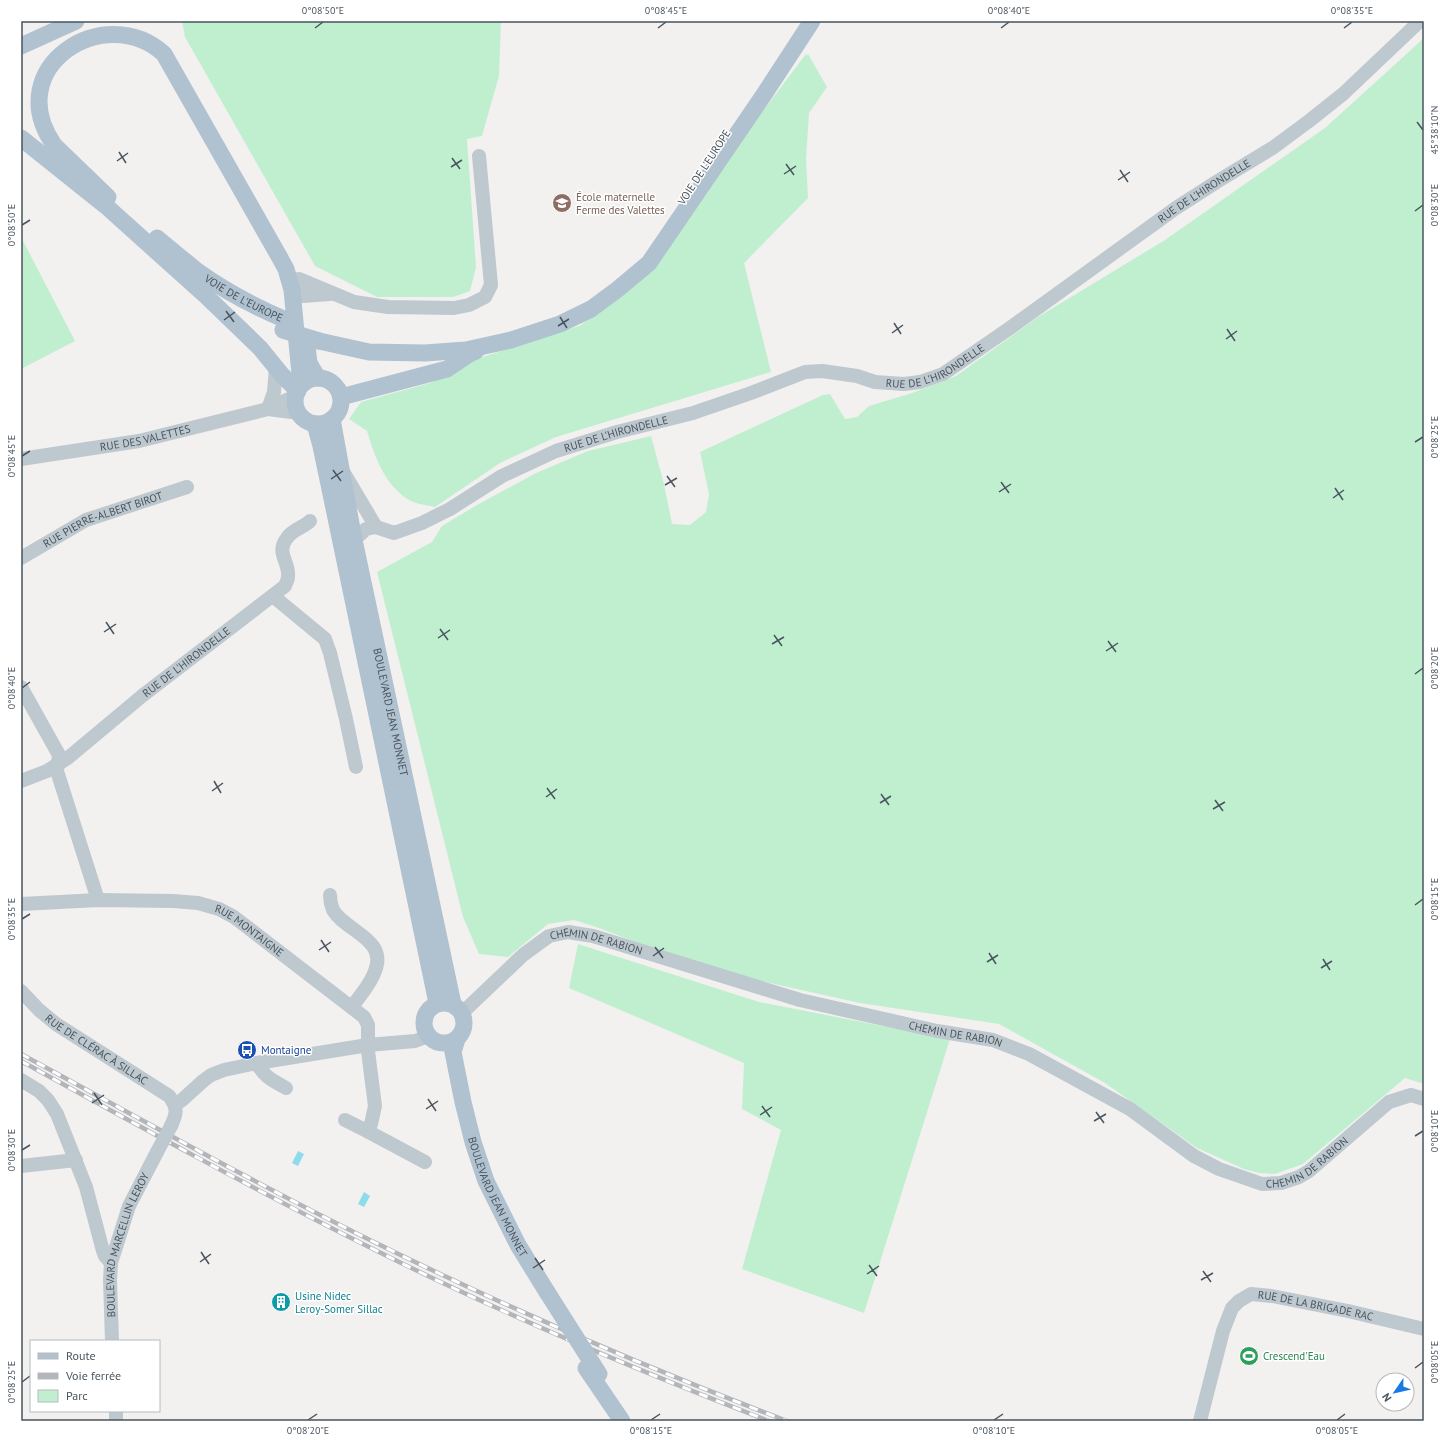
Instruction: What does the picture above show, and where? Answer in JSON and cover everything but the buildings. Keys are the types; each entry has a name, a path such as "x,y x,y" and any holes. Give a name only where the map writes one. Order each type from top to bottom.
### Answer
{"main road":[{"path":"21,46 76,21"},
{"name":"VOIE DE L'EUROPE","path":"319,336 385,344 430,345 472,341 524,328 563,314 589,300 617,281 640,261 657,239 799,21"},
{"name":"VOIE DE L'EUROPE","path":"21,127 200,282 241,309 284,325 369,352 425,353 466,350 511,340 560,324 591,309 649,263 763,96 812,21"},
{"path":"298,391 282,375 260,348 107,202 46,135 39,122 35,103 36,80 47,58 67,37 92,26 119,25 143,35 156,44 164,54 296,287 298,391 296,402 299,414 315,424 322,424 332,419 338,412 341,405 339,391 330,382 318,378 307,381 298,391"},
{"path":"149,26 163,37 174,49 291,257 309,363 318,378"},
{"path":"21,138 107,202"},
{"path":"341,397 446,369 471,353 511,340"},
{"name":"BOULEVARD JEAN MONNET","path":"332,419 354,540 451,1007"},
{"path":"315,424 322,446 433,981 451,1007 464,1017 464,1027 460,1036 442,1039 424,1027 424,1018 429,1009 451,1007"},
{"path":"442,1039 453,1105 464,1144 479,1184 512,1250 542,1293 622,1421"},
{"path":"592,1371 632,1421"}],"street":[{"name":"RUE DE L'HIRONDELLE","path":"376,527 394,533 422,523 450,509 502,476 556,451 617,432 693,413 805,372 822,371 857,376 875,382 904,384 920,382 943,374 1010,328 1176,208 1218,180 1274,147 1342,94 1420,21"},
{"path":"296,287 333,294 354,302 388,307 454,308 469,306 484,297 491,285 479,156"},
{"path":"268,409 274,392 276,367"},
{"name":"RUE DES VALETTES","path":"21,459 139,441 268,409 298,391"},
{"name":"RUE DES VALETTES","path":"268,409 299,414"},
{"path":"339,464 376,527 366,529 354,540"},
{"name":"RUE PIERRE-ALBERT BIROT","path":"21,558 86,520 187,487"},
{"name":"RUE DE L'HIRONDELLE","path":"21,781 47,771 58,764 95,736 142,696 285,586 288,576 282,554 282,546 293,531 306,526 310,521"},
{"path":"273,596 325,639 345,712 356,767"},
{"path":"21,687 59,755 57,771 98,900"},
{"path":"330,895 330,903 334,911 365,937 371,944 378,961 372,978 352,1007"},
{"name":"RUE MONTAIGNE","path":"21,904 98,900 173,900 198,903 219,909 234,917 361,1013 367,1020 368,1045 375,1106 373,1119 367,1131"},
{"name":"CHEMIN DE RABION","path":"451,1007 549,936 568,932 593,936 800,1000 937,1031 993,1040 1029,1054 1130,1109 1194,1156 1213,1166 1262,1184 1281,1183 1309,1171 1389,1102 1411,1095 1424,1099"},
{"name":"RUE DE CLÉRAC À SILLAC","path":"21,991 39,1010 56,1024 160,1089 169,1096 175,1105"},
{"path":"175,1105 211,1075 224,1070 257,1063 368,1045 442,1039"},
{"path":"257,1063 261,1072 286,1088"},
{"path":"21,1080 39,1091 53,1106 86,1187 103,1251 111,1263"},
{"name":"BOULEVARD MARCELLIN LEROY","path":"112,1340 110,1280 111,1263 129,1206 171,1126 176,1114 175,1105"},
{"path":"345,1120 425,1162"},
{"path":"21,1166 76,1160"},
{"name":"RUE DE LA BRIGADE RAC","path":"1200,1421 1223,1331 1232,1308 1239,1301 1251,1294 1272,1296 1424,1329"}],"green space":[{"path":"182,21 501,21 499,76 482,136 467,139 476,267 470,291 453,297 377,297 315,266 185,37"},
{"path":"1424,38 1424,1084 1405,1078 1303,1164 1275,1174 1259,1173 1244,1169 1197,1148 1105,1083 999,1024 860,1003 747,978 658,951 574,920 548,924 508,957 479,954 463,917 377,572 432,542 442,526 536,473 588,451 651,436 664,484 672,524 690,525 706,512 709,494 700,452 823,395 830,394 845,419 857,417 869,406 912,393 956,376 1038,317 1165,240 1325,128"},
{"path":"806,54 806,56 808,54 827,87 809,113 806,159 808,198 744,263 771,372 556,437 500,463 435,507 413,502 394,488 382,470 367,431 349,419 361,402 430,383 470,364 473,360 579,326 624,295"},
{"path":"21,237 75,341 21,369"},
{"path":"578,944 759,1002 950,1039 864,1313 742,1269 781,1130 742,1109 744,1063 569,988"}],"water":[{"path":"298,1151 304,1154 298,1166 292,1163"},
{"path":"364,1192 370,1196 364,1207 358,1204"}],"railway":[{"path":"21,1054 286,1198 426,1267 579,1337 787,1421"},
{"path":"21,1061 239,1180 420,1272 518,1318 668,1381 769,1421"}],"place":[{"name":"École maternelle Ferme des Valettes","path":"562,203"},
{"name":"Montaigne","path":"247,1050"},
{"name":"Usine Nidec Leroy-Somer Sillac","path":"281,1302"},
{"name":"Crescend'Eau","path":"1249,1356"}]}
